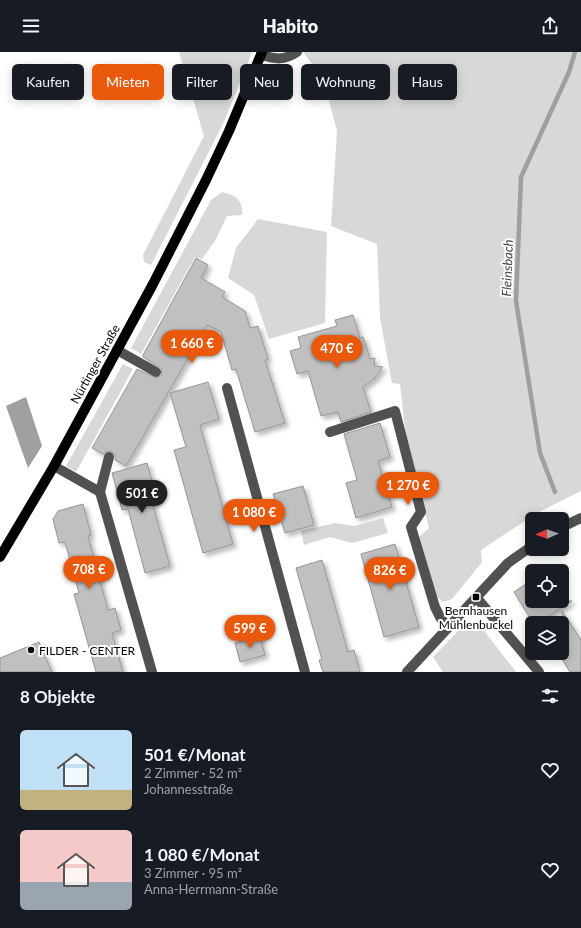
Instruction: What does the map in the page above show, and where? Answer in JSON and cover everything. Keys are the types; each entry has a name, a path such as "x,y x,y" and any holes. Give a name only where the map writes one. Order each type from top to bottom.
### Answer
{"main road":[{"name":"Nürtinger Straße","path":"0,557 54,466 206,180 229,131 261,54"}],"street":[{"path":"261,54 274,59 283,59 297,52"},
{"path":"117,350 156,372"},
{"path":"226,388 305,672"},
{"path":"330,432 395,411 421,512 411,527 435,607 448,628"},
{"path":"109,457 100,492 152,672"},
{"path":"54,466 100,492"},
{"path":"569,524 581,518"},
{"path":"407,672 508,563 525,551"},
{"path":"476,597 538,672"}],"shaded area":[{"path":"179,52 252,52 247,64 240,64 240,82 224,122 151,265 144,262 143,255 204,136 193,100 232,100 232,64 183,64"},
{"path":"303,52 581,52 581,491 539,512 525,512 525,521 481,550 482,562 452,599 443,602 435,595 418,538 429,528 406,439 400,384 392,383 380,318 377,244 331,226 337,131 329,100 390,100 390,64 312,64"},
{"path":"222,192 238,199 242,210 242,215 227,216 215,241 202,259 195,257 141,354 131,348 211,200"},
{"path":"258,219 327,232 325,323 269,339 254,295 228,278 236,248"},
{"path":"123,364 133,369 76,472 66,466"},
{"path":"26,397 42,446 28,468 6,406"},
{"path":"383,518 388,533 352,543 330,537 304,545 301,531 335,523 355,526"},
{"path":"471,624 482,628 516,672 443,672 433,657 463,626"}],"building":[{"path":"196,258 208,265 201,278 225,292 222,297 245,311 250,328 258,326 268,359 265,360 285,423 255,432 236,369 232,370 221,332 207,325 126,466 115,460 115,455 111,451 107,451 103,454 92,448 137,369 156,378 162,375 161,368 143,357 143,355"},
{"path":"353,315 360,338 363,337 370,359 375,358 374,366 383,367 375,378 363,387 371,412 341,422 338,412 321,416 308,371 297,374 290,351 301,348 298,337 337,326 335,320"},
{"path":"208,382 219,419 200,425 233,544 203,553 174,450 186,447 170,393"},
{"path":"380,423 390,457 378,461 392,507 356,518 346,483 357,480 344,434"},
{"path":"147,463 157,500 152,502 170,566 145,573 128,509 122,510 112,473"},
{"path":"303,486 314,525 285,533 273,494"},
{"path":"83,504 91,535 88,536 108,610 115,608 121,630 112,633 123,672 96,672 74,594 79,593 65,542 59,543 53,519 58,511"},
{"path":"395,544 419,627 384,637 361,554"},
{"path":"322,560 348,652 354,650 360,672 323,672 319,660 322,660 296,568"},
{"path":"525,585 525,608 561,608 549,616 529,616 514,592"},
{"path":"569,622 581,640 581,672 570,672 563,660 569,660"},
{"path":"260,636 265,655 240,662 235,643"},
{"name":"FILDER - CENTER","path":"39,642 52,672 0,672 0,658"}],"waterway":[{"name":"Fleinsbach","path":"555,492 540,453 516,301 521,177 569,72 575,52"}],"place":[{"name":"Bernhausen Mühlenbuckel","path":"476,597"},
{"name":"FILDER - CENTER","path":"31,650"}]}
